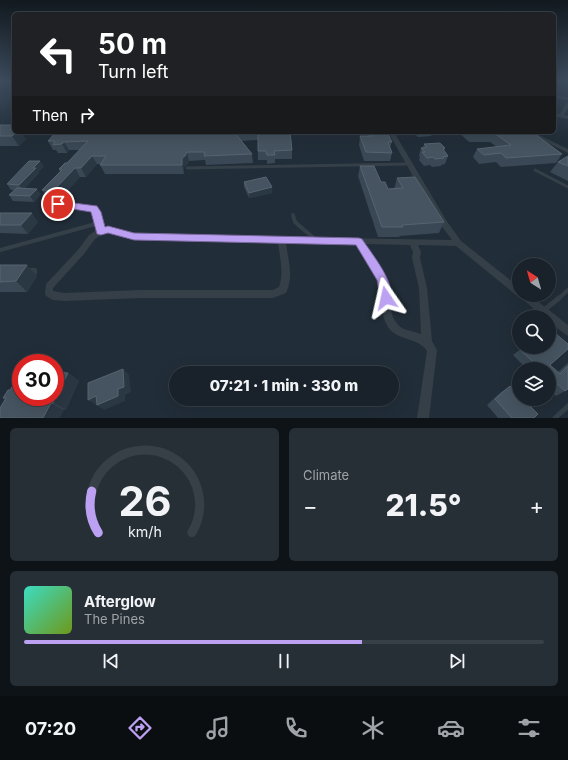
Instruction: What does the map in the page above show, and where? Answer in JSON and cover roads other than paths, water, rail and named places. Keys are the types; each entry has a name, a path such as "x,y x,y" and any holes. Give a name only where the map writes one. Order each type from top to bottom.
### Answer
{"street":[{"path":"561,116 568,104"},
{"path":"556,115 568,118"},
{"path":"392,134 443,222 458,243 512,286"},
{"path":"533,134 568,150"},
{"path":"282,240 286,267 286,282 283,290 273,294 53,296 49,293 49,287 77,256 100,227 134,236 458,243"},
{"path":"359,242 382,279 390,322 397,332 427,342"},
{"path":"413,242 417,252 416,258 423,288 427,342 432,350 423,418"},
{"path":"532,302 543,310"},
{"path":"556,321 568,331"}],"lane":[{"path":"187,168 410,164"},
{"path":"535,170 568,187"},
{"path":"0,250 100,227 94,209 46,203"},
{"path":"293,215 295,222 317,241"},
{"path":"23,270 35,270 35,274"},
{"path":"545,310 568,290"},
{"path":"555,418 568,406"}]}
